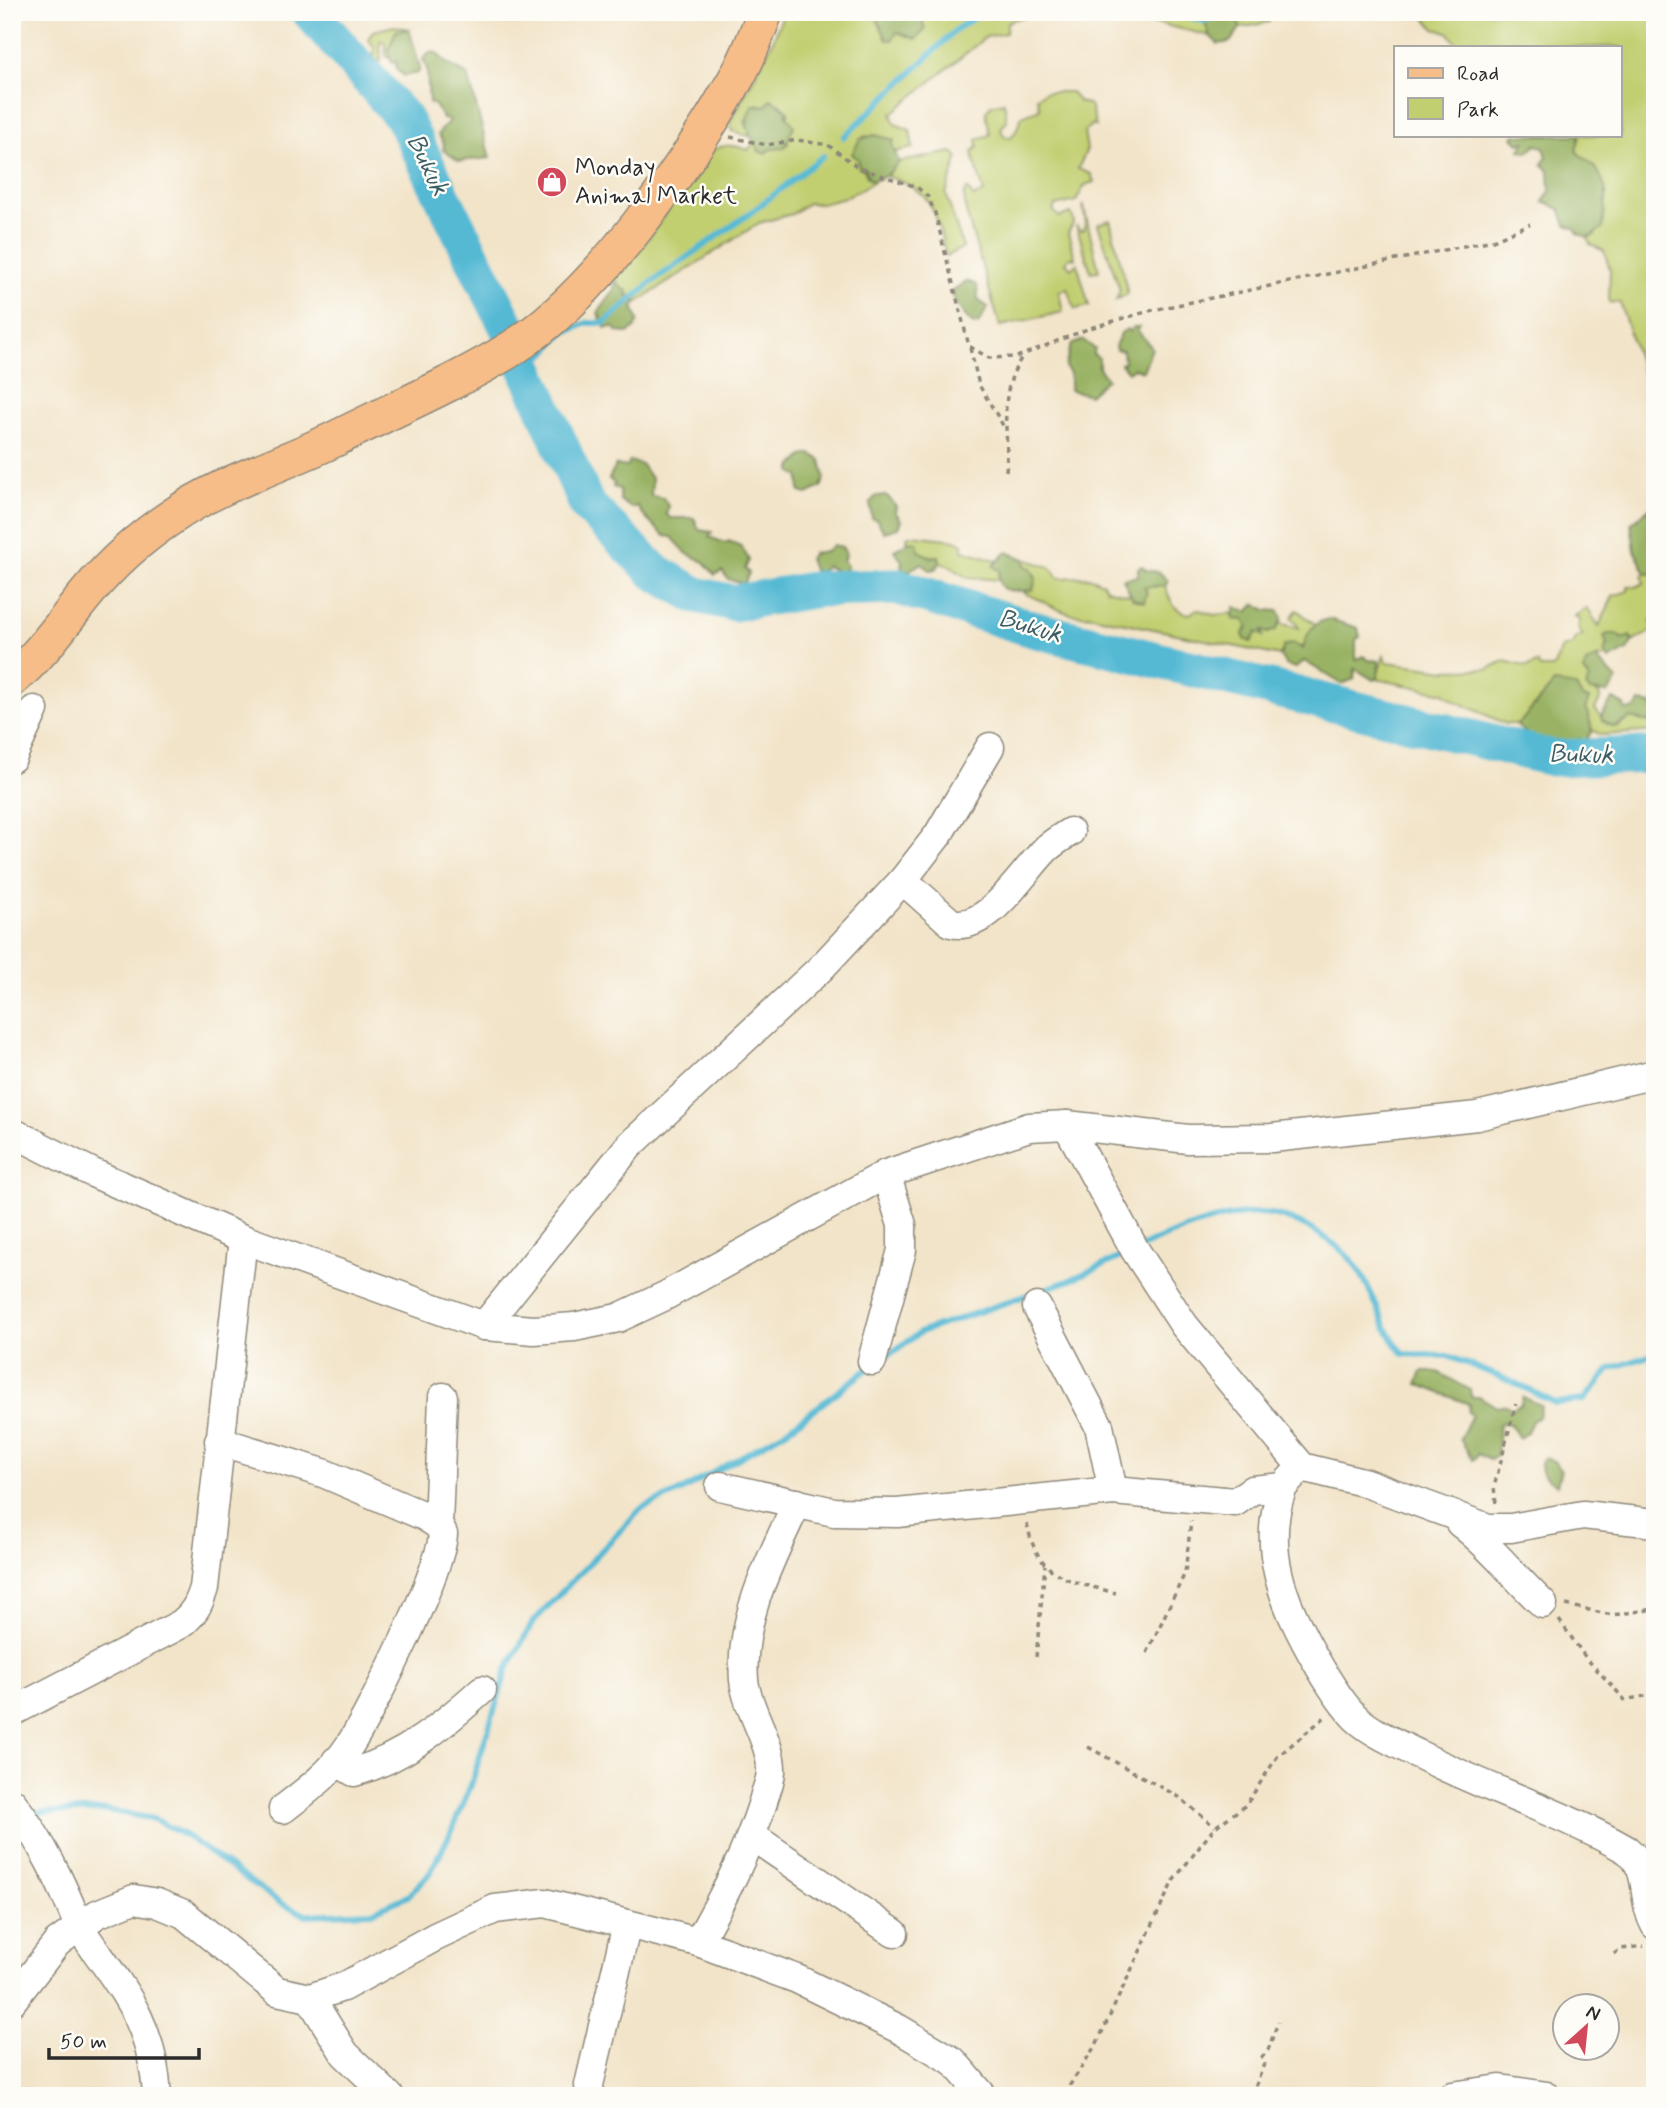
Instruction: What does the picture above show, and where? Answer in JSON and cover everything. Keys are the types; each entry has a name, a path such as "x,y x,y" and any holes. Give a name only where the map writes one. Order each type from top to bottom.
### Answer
{"main road":[{"path":"12,679 39,656 113,564 171,517 235,482 313,450 511,349 568,307 642,219 706,130 740,73 765,12"}],"street":[{"path":"12,758 34,710"},
{"path":"484,1326 629,1146 820,969 903,880 938,835 990,747"},
{"path":"903,880 951,923 961,926 976,922 996,906 1048,847 1070,831"},
{"path":"12,1132 93,1173 243,1239 484,1326 534,1330 574,1327 618,1318 665,1296 886,1174 1029,1128 1067,1125 1188,1139 1272,1138 1477,1116 1655,1074"},
{"path":"1067,1125 1135,1250 1184,1325 1292,1477"},
{"path":"872,1361 902,1250 902,1225 886,1174"},
{"path":"12,1712 181,1624 193,1614 204,1588 243,1239"},
{"path":"1037,1307 1099,1426 1113,1491"},
{"path":"438,1525 443,1398"},
{"path":"219,1441 323,1473 424,1516 438,1525 443,1534 436,1564 371,1708 337,1761 319,1781 283,1809"},
{"path":"1292,1477 1275,1508 1272,1531 1278,1583 1298,1627 1335,1689 1358,1720 1407,1749 1627,1850 1637,1858 1644,1873 1654,1936"},
{"path":"1235,1502 1252,1490 1292,1477 1363,1482 1452,1517 1488,1528 1511,1528 1583,1515 1655,1523"},
{"path":"720,1486 834,1512 897,1513 1113,1491 1235,1502 1253,1509 1272,1531"},
{"path":"698,1942 727,1891 752,1836 771,1773 770,1759 744,1680 755,1602 768,1564 797,1503"},
{"path":"1452,1517 1481,1539 1537,1598"},
{"path":"337,1761 354,1772 372,1767 432,1735 482,1690"},
{"path":"12,1802 37,1835 58,1874 79,1927 138,2012 155,2061 157,2096"},
{"path":"752,1836 894,1933"},
{"path":"12,2001 57,1943 97,1914 134,1899 157,1903 184,1914 277,1991 310,1998 343,1987 435,1937 495,1909 545,1903 698,1942 797,1979 899,2029 953,2060 984,2096"},
{"path":"590,2096 592,2073 627,1924"},
{"path":"310,1998 345,2054 389,2096"},
{"path":"1452,2096 1500,2090 1547,2096"}],"path":[{"path":"706,130 767,145 814,140 828,145 859,168 917,187 928,197 935,213 979,385 1005,428"},
{"path":"969,346 989,358 1023,355 1090,328 1128,317 1493,240 1530,224"},
{"path":"1006,471 1003,413 1010,379 1023,355"},
{"path":"1488,1528 1496,1500 1494,1487 1516,1404"},
{"path":"1147,1653 1185,1573 1192,1534 1189,1498"},
{"path":"1023,1501 1030,1538 1045,1564 1062,1579 1116,1593"},
{"path":"1037,1657 1045,1564"},
{"path":"1537,1598 1612,1615 1655,1609"},
{"path":"1537,1598 1620,1696 1629,1701 1655,1694"},
{"path":"1070,2096 1070,2084 1097,2043 1174,1881 1214,1827 1238,1813 1277,1757 1323,1720 1335,1689"},
{"path":"1088,1746 1179,1797 1214,1827"},
{"path":"1615,1954 1654,1936"},
{"path":"1252,2096 1265,2064 1262,2057 1268,2050 1278,2022"}],"green space":[{"path":"784,12 1209,12 1203,15 1210,36 1136,20 1080,13 1029,16 1007,22 1006,33 986,37 891,114 895,124 910,130 913,148 895,152 885,139 864,136 858,159 868,178 874,181 843,198 825,203 808,203 792,214 759,223 636,303 634,297 626,295 615,279 631,263 706,156 726,146 748,150 754,143 760,152 788,144 788,111 780,103 766,106 757,104 745,121 751,137 732,131 730,123 772,43"},
{"path":"874,12 920,12 925,30 916,39 897,32 892,40 887,40"},
{"path":"1209,12 1238,12 1236,14 1240,28 1230,42 1218,44 1210,36 1202,15"},
{"path":"1266,12 1269,22 1240,28 1236,13"},
{"path":"1420,12 1655,12 1655,412 1620,303 1609,302 1610,270 1604,251 1590,244 1588,237 1595,235 1604,219 1602,210 1607,193 1600,178 1576,151 1580,136 1622,136 1622,46 1458,46 1448,32 1435,29"},
{"path":"394,26 409,29 393,37 389,58 386,56 385,42 380,41 381,61 377,61 373,56 375,48 368,39 373,31"},
{"path":"409,29 420,68 418,73 404,76 396,69 397,62 392,63 388,50 396,31"},
{"path":"430,52 437,53 446,63 468,75 490,158 459,161 443,150 444,144 438,134 450,120 443,119 435,105 429,103 427,69 423,59"},
{"path":"1046,92 1071,92 1079,102 1090,105 1096,126 1092,124 1084,132 1087,149 1078,169 1091,174 1094,182 1085,185 1076,201 1055,206 1053,210 1059,217 1071,213 1074,222 1068,233 1075,258 1069,257 1066,263 1071,268 1077,263 1089,306 1075,309 1067,288 1059,292 1063,312 1000,326 966,212 964,195 967,189 974,197 984,193 972,152 978,147 977,139 990,135 986,112 991,105 1004,102 1007,121 1001,128 1003,135 1009,138 1015,133 1022,116 1040,109 1037,97"},
{"path":"771,99 788,111 786,115 794,126 784,148 771,149 765,153 760,152 750,134 747,118 753,105 766,106"},
{"path":"875,135 894,140 892,145 899,162 886,176 874,181 868,178 865,168 859,168 858,159 852,154 860,139"},
{"path":"1580,136 1576,151 1596,169 1604,185 1606,202 1603,228 1588,237 1578,234 1575,228 1566,225 1560,209 1543,202 1550,191 1549,171 1542,164 1547,157 1544,147 1536,145 1528,152 1520,150 1525,141 1519,143 1513,137"},
{"path":"952,152 958,157 946,194 963,248 946,256 935,215 924,196 915,188 886,176 899,162"},
{"path":"1083,204 1099,271 1091,272 1076,225 1079,230 1084,230 1086,223"},
{"path":"1110,220 1128,294 1116,300 1120,290 1098,224"},
{"path":"615,279 622,289 628,291 627,295 634,297 636,303 633,306 638,321 635,328 628,333 617,332 613,327 605,328 598,313 614,291"},
{"path":"967,281 977,285 978,300 988,307 978,324 973,324 953,296 952,292"},
{"path":"1133,327 1139,327 1137,330 1152,348 1143,371 1134,368 1128,372 1121,364 1124,362 1123,351 1116,350 1115,346 1121,333 1127,329 1130,332"},
{"path":"1083,340 1095,349 1093,354 1099,358 1099,368 1107,379 1089,395 1070,390 1070,373 1065,367 1071,345"},
{"path":"811,454 821,460 825,478 821,487 807,494 800,492 799,476 792,472 792,467 803,456"},
{"path":"630,461 642,465 652,480 651,496 663,498 669,507 666,513 670,518 694,518 699,530 712,532 709,537 741,546 749,560 745,569 749,573 744,584 728,579 722,571 715,575 704,562 686,553 672,537 665,536 657,529 637,506 631,508 620,500 620,489 613,487 614,483 609,479 616,465 627,467"},
{"path":"876,496 887,496 896,506 895,512 901,520 898,528 884,532 877,520 872,518 870,503"},
{"path":"1652,506 1655,507 1655,573 1646,574 1635,551 1631,524"},
{"path":"912,535 956,540 963,544 963,550 999,561 995,563 1000,571 998,580 966,577 940,563 939,556 926,555 912,541 907,542 907,537"},
{"path":"912,541 917,542 919,551 930,557 939,556 940,563 935,569 929,570 922,563 908,571 901,567 902,561 894,550"},
{"path":"833,545 842,547 846,554 843,560 847,566 845,570 838,572 827,566 819,572 813,570 809,559 813,553 827,551"},
{"path":"1007,552 1024,559 1024,566 1031,568 1036,578 1033,590 1009,591 1001,585 1000,571 993,566"},
{"path":"1024,559 1050,567 1058,578 1089,577 1103,583 1106,589 1131,595 1133,599 1144,595 1145,587 1165,586 1173,604 1184,613 1190,614 1197,609 1214,615 1232,613 1233,619 1244,619 1248,627 1243,634 1245,639 1251,642 1257,631 1263,635 1262,630 1268,633 1278,623 1299,628 1291,618 1297,610 1316,625 1305,647 1284,646 1280,656 1088,615 1071,614 1024,593 1034,587"},
{"path":"1142,566 1146,570 1159,572 1168,581 1165,586 1144,587 1147,592 1144,602 1133,599 1123,579 1138,576 1138,568"},
{"path":"1649,571 1655,573 1655,614 1651,622 1654,630 1632,642 1632,638 1623,639 1616,634 1608,634 1605,657 1596,658 1589,678 1590,691 1599,693 1600,700 1595,709 1607,724 1618,727 1630,718 1649,722 1655,715 1655,731 1601,735 1592,730 1582,697 1575,686 1548,692 1519,724 1506,724 1453,700 1444,693 1376,679 1384,656 1387,662 1446,670 1488,669 1504,661 1528,667 1537,663 1540,668 1553,668 1562,648 1572,645 1577,637 1583,636 1578,628 1580,620 1575,616 1587,608 1599,627 1613,596 1628,591 1628,586 1636,587 1644,583 1642,576"},
{"path":"1255,604 1266,610 1279,611 1282,619 1276,630 1268,633 1262,630 1263,636 1257,632 1251,642 1245,639 1243,634 1248,627 1244,620 1233,619 1235,607 1248,612"},
{"path":"1329,619 1358,628 1360,637 1356,639 1356,660 1364,656 1368,660 1379,661 1378,678 1374,680 1355,669 1354,679 1342,684 1304,661 1296,668 1286,665 1280,656 1284,646 1293,643 1303,649 1314,626"},
{"path":"1616,634 1623,639 1630,636 1632,642 1627,650 1609,660 1604,651 1607,645 1604,636"},
{"path":"1596,658 1617,680 1608,693 1590,691 1586,687 1589,678 1584,672 1586,663"},
{"path":"1554,683 1575,686 1582,697 1589,699 1586,707 1592,730 1586,741 1579,739 1575,748 1552,751 1547,745 1536,749 1527,743 1528,735 1517,726"},
{"path":"1613,699 1624,705 1625,710 1635,709 1640,702 1652,704 1655,715 1649,722 1630,718 1614,727 1602,720 1601,716"},
{"path":"1422,1372 1438,1372 1470,1390 1471,1397 1480,1397 1497,1407 1506,1405 1512,1409 1521,1404 1523,1397 1541,1405 1539,1417 1532,1421 1527,1432 1519,1438 1511,1425 1504,1422 1499,1425 1497,1456 1490,1460 1478,1454 1473,1460 1460,1439 1472,1415 1468,1412 1469,1404 1417,1384"},
{"path":"1544,1458 1554,1461 1561,1470 1557,1485 1543,1474 1541,1462"}],"waterway":[{"name":"Bukuk","path":"310,12 404,119 513,338"},
{"path":"844,137 957,29 983,12"},
{"path":"1174,12 1203,21 1225,12"},
{"path":"528,371 564,333 587,323 604,323 652,282 753,211 823,156"},
{"name":"Bukuk","path":"523,361 587,505 655,572 696,595 734,603 819,589 899,587 1036,630 1552,758 1655,755"},
{"path":"1143,1246 1184,1229 1228,1216 1270,1214 1299,1223 1327,1239 1350,1259 1364,1279 1396,1345 1404,1354 1448,1356 1513,1382 1555,1403 1584,1400 1610,1369 1655,1354"},
{"path":"884,1358 921,1332 1068,1281 1127,1254"},
{"path":"30,1813 106,1810 154,1819 186,1836 282,1904 306,1915 372,1912 408,1896 430,1873 452,1830 471,1785 507,1669 533,1622 642,1508 681,1491 786,1431 869,1368"}],"place":[{"name":"Monday Animal Market","path":"552,182"}]}
